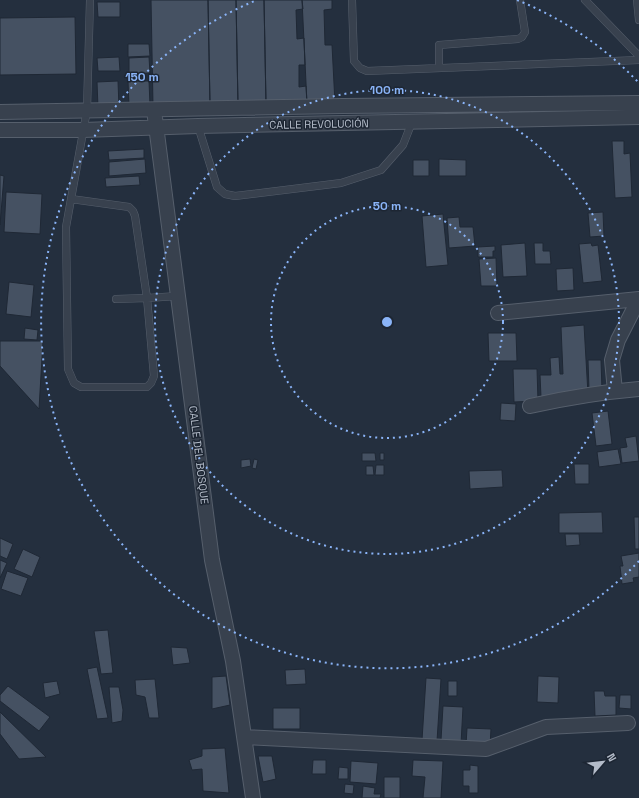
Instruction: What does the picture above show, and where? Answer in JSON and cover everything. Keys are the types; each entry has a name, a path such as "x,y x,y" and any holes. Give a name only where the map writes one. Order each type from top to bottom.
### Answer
{"street":[{"name":"CALLE REVOLUCIÓN","path":"0,112 639,103"},
{"path":"343,106 345,123"},
{"name":"CALLE DEL BOSQUE","path":"154,110 212,560 233,661 253,798"},
{"name":"CALLE REVOLUCIÓN","path":"0,130 83,130 198,126 639,117"},
{"path":"498,312 639,299"},
{"path":"615,391 612,360 618,340 639,299"},
{"path":"530,406 615,391 639,390"},
{"path":"244,737 486,749 546,727 628,723"}],"lane":[{"path":"71,199 129,207 133,211 147,298 154,376 151,383 147,387 81,387 74,383 68,369 66,227 83,130 87,110 90,0"},
{"path":"352,0 354,61 360,68 367,71 639,60"},
{"path":"439,68 439,45 518,40 522,37 525,32 520,0"},
{"path":"585,0 639,56"},
{"path":"637,0 639,20"},
{"path":"198,126 217,187 225,194 235,196 341,183 381,170 403,145 412,122"},
{"path":"116,299 178,296"}],"building":[{"path":"151,0 208,0 210,105 153,106"},
{"path":"208,0 236,0 238,105 210,105"},
{"path":"236,0 264,0 266,104 238,105"},
{"path":"264,0 302,0 303,9 296,10 297,39 304,38 305,65 299,65 299,87 306,86 307,104 266,104"},
{"path":"302,0 332,0 332,9 324,10 325,45 332,45 335,103 307,104"},
{"path":"97,2 120,2 120,17 98,17"},
{"path":"75,17 76,74 0,75 0,18"},
{"path":"128,44 149,44 150,56 128,57"},
{"path":"119,57 120,71 98,71 97,58"},
{"path":"149,57 150,73 129,74 129,58"},
{"path":"118,81 119,108 98,108 97,82"},
{"path":"128,81 149,81 150,105 129,106"},
{"path":"612,141 624,141 624,154 630,153 632,197 615,198"},
{"path":"144,149 144,158 109,160 108,151"},
{"path":"145,159 146,173 109,176 109,162"},
{"path":"439,159 466,160 466,176 439,176"},
{"path":"413,160 429,160 429,176 413,176"},
{"path":"0,175 4,176 0,225"},
{"path":"139,176 140,185 106,187 105,178"},
{"path":"6,192 42,194 40,234 4,232"},
{"path":"603,212 604,236 590,237 588,213"},
{"path":"443,214 448,265 426,267 422,216"},
{"path":"459,217 460,227 473,227 475,246 449,248 447,218"},
{"path":"525,243 527,276 503,277 501,245"},
{"path":"534,243 543,243 543,251 550,251 551,264 535,264"},
{"path":"591,243 592,246 598,245 602,281 583,283 579,244"},
{"path":"495,246 493,257 478,257 478,247"},
{"path":"496,258 497,286 481,286 479,259"},
{"path":"573,268 574,290 557,291 556,269"},
{"path":"9,282 34,285 31,317 6,314"},
{"path":"584,325 588,394 541,397 540,375 551,375 550,358 559,357 560,374 563,374 561,327"},
{"path":"25,328 38,330 37,340 24,339"},
{"path":"488,333 516,333 517,361 489,361"},
{"path":"0,341 43,341 39,409 0,366"},
{"path":"588,360 601,360 602,390 589,390"},
{"path":"513,369 537,369 538,401 514,402"},
{"path":"501,403 516,404 515,421 500,420"},
{"path":"608,411 612,444 596,446 592,413"},
{"path":"636,436 639,461 622,463 620,448 627,447 625,438"},
{"path":"618,449 621,464 599,467 597,452"},
{"path":"362,453 375,453 376,461 362,461"},
{"path":"380,453 384,453 384,460 380,460"},
{"path":"250,459 251,466 241,468 241,460"},
{"path":"254,459 258,460 256,469 252,468"},
{"path":"574,464 589,464 589,484 575,484"},
{"path":"376,465 384,465 384,475 375,475"},
{"path":"366,466 373,466 374,475 366,475"},
{"path":"502,470 503,487 470,489 469,471"},
{"path":"602,512 603,533 559,533 559,513"},
{"path":"634,517 639,517 639,549 635,549"},
{"path":"565,534 579,534 580,545 566,546"},
{"path":"0,538 13,544 7,559 0,556"},
{"path":"23,549 40,557 32,577 14,569"},
{"path":"639,553 639,577 633,578 634,582 622,584 620,566 623,566 621,556"},
{"path":"0,560 7,563 0,578"},
{"path":"7,571 28,578 21,596 1,589"},
{"path":"108,630 113,673 101,674 94,631"},
{"path":"171,647 187,648 190,663 173,665"},
{"path":"97,667 108,718 97,719 87,669"},
{"path":"305,669 306,684 286,685 285,670"},
{"path":"226,676 230,705 212,709 212,677"},
{"path":"538,676 559,677 558,703 537,702"},
{"path":"426,678 441,679 437,741 422,740"},
{"path":"155,679 159,718 149,718 145,697 136,695 135,680"},
{"path":"57,681 60,694 45,698 43,683"},
{"path":"448,681 457,681 457,696 448,696"},
{"path":"8,686 50,717 39,731 0,701 0,695"},
{"path":"109,687 119,687 123,710 122,721 112,723"},
{"path":"594,691 604,691 605,696 616,696 616,715 595,716"},
{"path":"620,695 631,695 631,709 619,708"},
{"path":"443,706 463,707 461,744 441,740"},
{"path":"273,708 300,708 300,729 273,729"},
{"path":"0,712 46,757 19,759 0,734"},
{"path":"467,728 491,729 490,746 466,745"},
{"path":"225,748 229,793 203,791 202,769 192,770 189,760 202,756 202,749"},
{"path":"258,756 272,756 276,779 263,782"},
{"path":"313,760 326,760 326,774 312,774"},
{"path":"413,760 443,761 441,798 423,798 425,777 412,776"},
{"path":"351,761 378,763 376,784 350,782"},
{"path":"470,765 478,766 478,793 469,793 469,786 463,786 463,770 470,770"},
{"path":"339,767 348,768 348,779 338,779"},
{"path":"384,777 400,777 400,798 384,798"},
{"path":"345,784 354,785 353,794 344,793"},
{"path":"363,786 375,788 374,794 381,794 380,798 362,798"}]}
